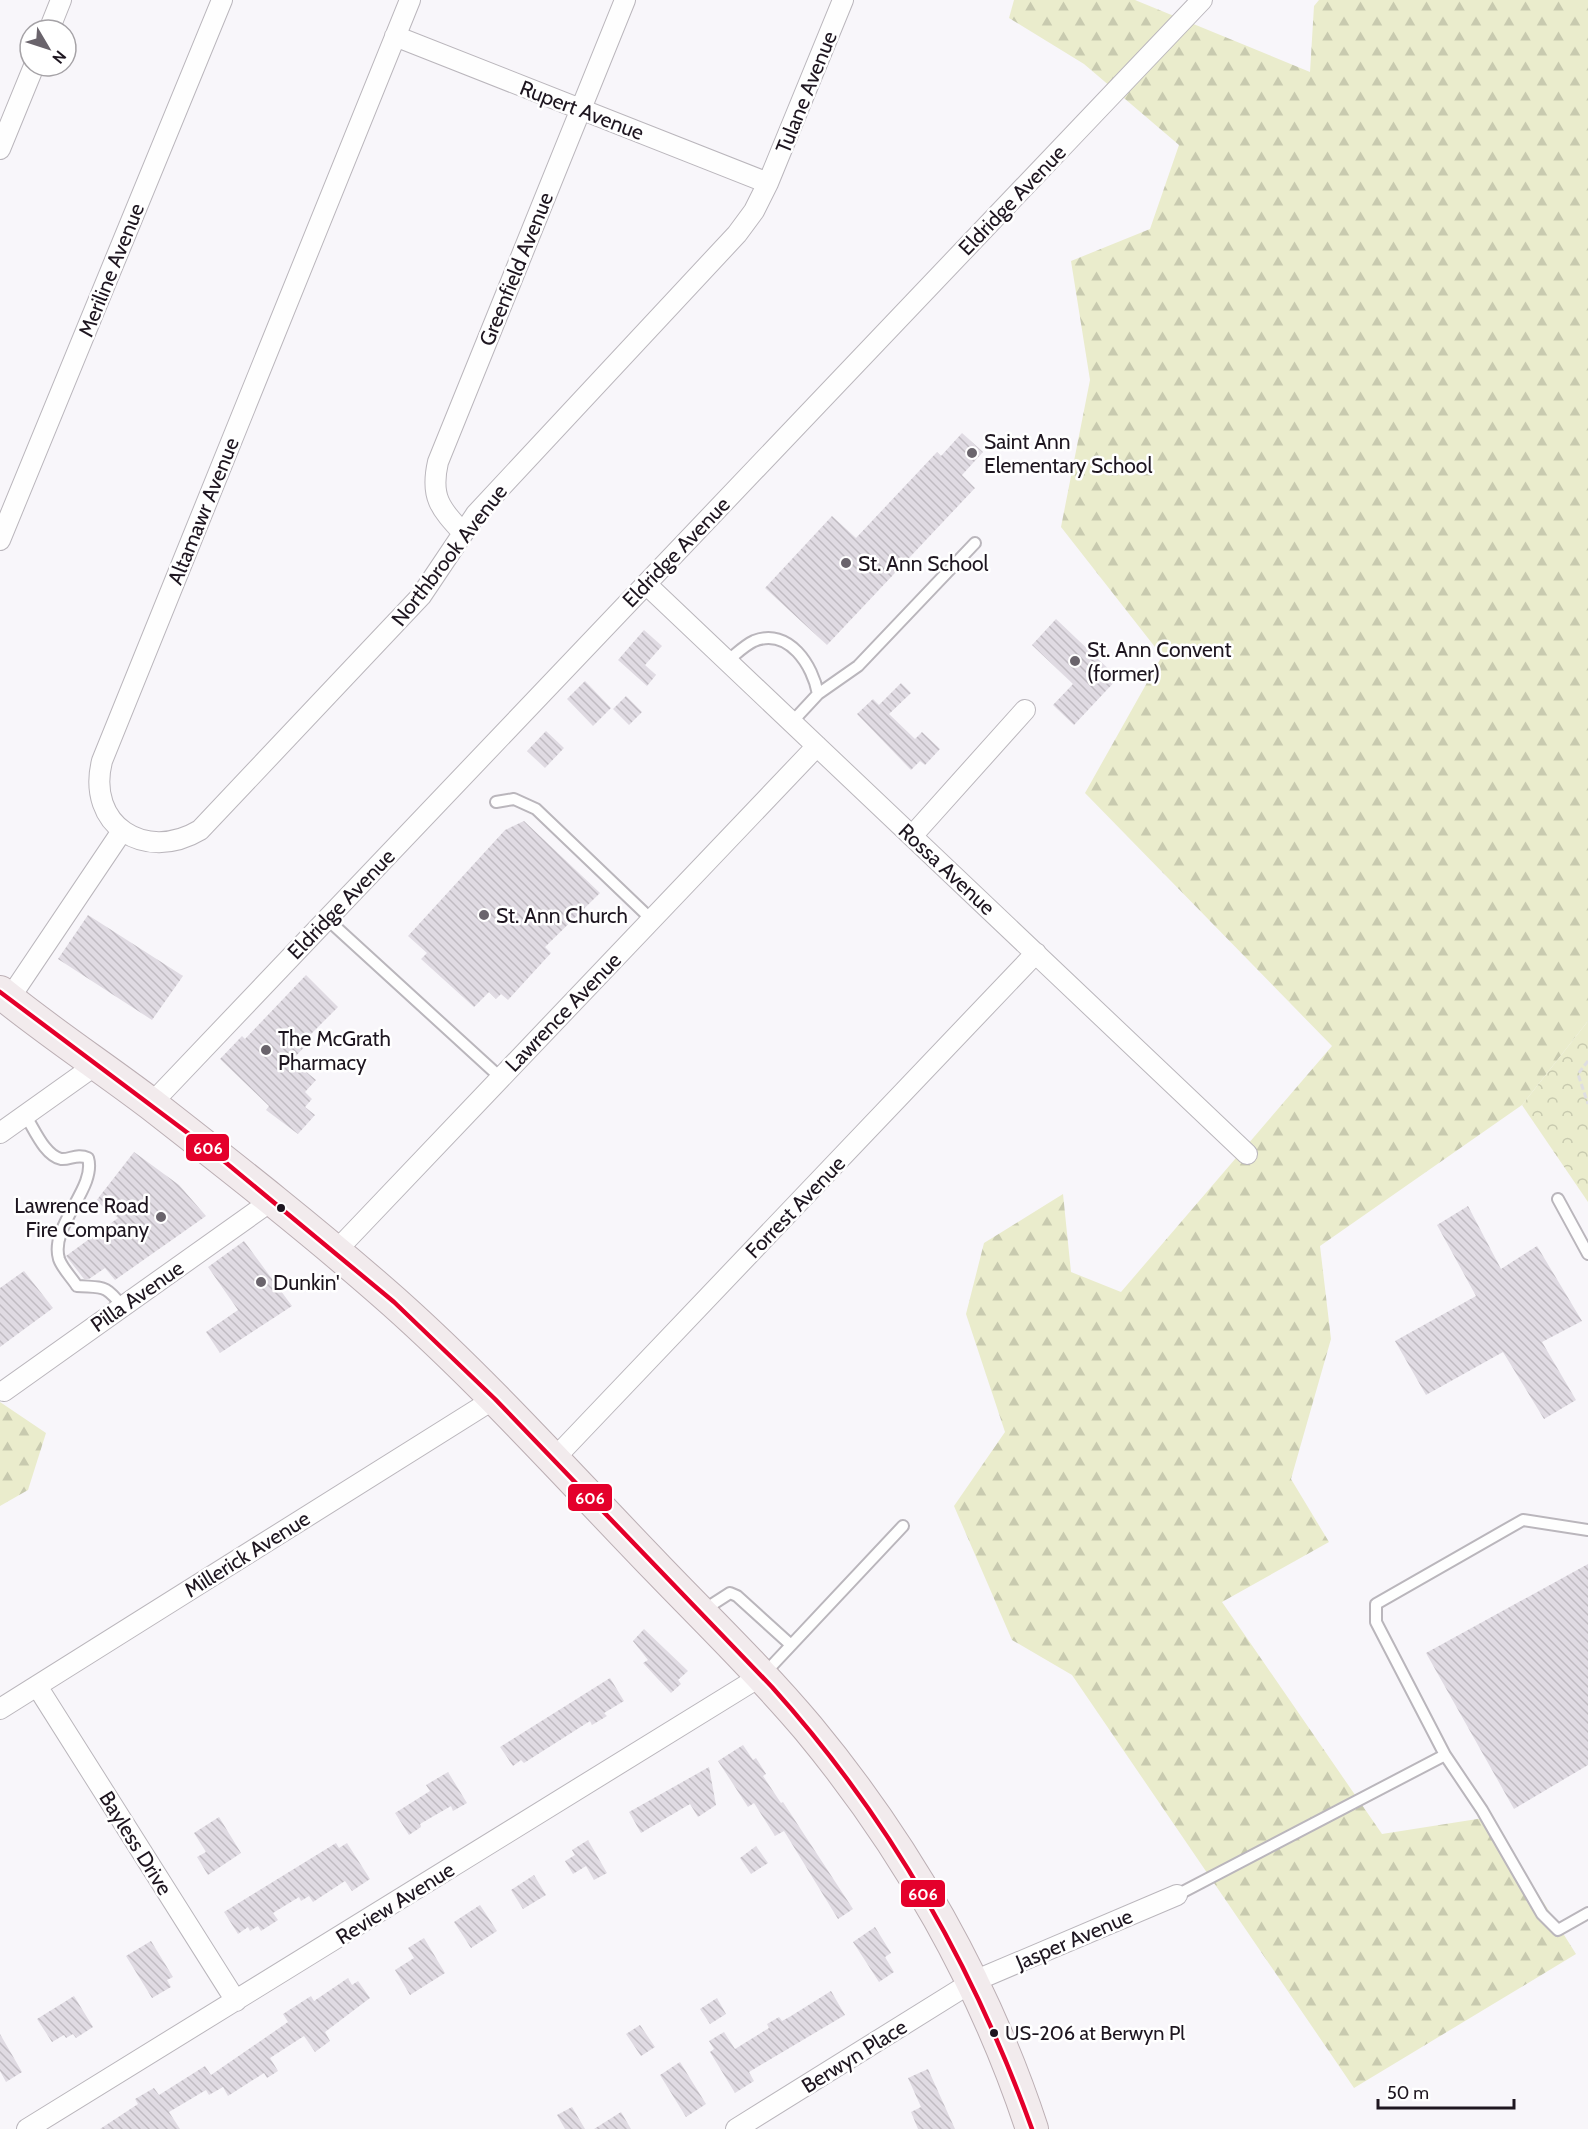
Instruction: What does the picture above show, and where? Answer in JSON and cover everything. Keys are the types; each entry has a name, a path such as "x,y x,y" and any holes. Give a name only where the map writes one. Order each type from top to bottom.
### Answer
{"main road":[{"path":"4,996 151,1104 394,1302 494,1399 761,1676 848,1778 897,1849 931,1905 972,1982 999,2040 1032,2129"}],"street":[{"path":"54,18 61,0"},
{"name":"Meriline Avenue","path":"0,540 222,0"},
{"name":"Altamawr Avenue","path":"122,831 103,806 98,788 102,761 410,0"},
{"name":"Greenfield Avenue","path":"463,533 444,513 435,496 434,479 438,462 625,0"},
{"name":"Tulane Avenue","path":"768,183 843,0"},
{"name":"Eldridge Avenue","path":"151,1104 1202,0"},
{"name":"Rupert Avenue","path":"395,36 768,183"},
{"path":"0,150 29,78"},
{"name":"Northbrook Avenue","path":"122,831 151,843 169,844 186,839 200,830 421,596 476,514 737,234 754,212 768,183"},
{"name":"Rossa Avenue","path":"646,584 1248,1154"},
{"path":"912,836 1025,710"},
{"name":"Lawrence Avenue","path":"335,1252 817,746"},
{"path":"4,996 122,831"},
{"name":"Forrest Avenue","path":"553,1460 1036,953"},
{"path":"0,1133 97,1064"},
{"name":"Pilla Avenue","path":"3,1391 271,1201"},
{"name":"Millerick Avenue","path":"0,1709 494,1399"},
{"name":"Review Avenue","path":"27,2129 761,1676"},
{"name":"Bayless Drive","path":"37,1686 236,2001"},
{"name":"Jasper Avenue","path":"972,1982 1177,1895"},
{"name":"Berwyn Place","path":"736,2129 972,1982"}],"lane":[{"path":"792,722 818,694 858,666 975,543"},
{"path":"727,661 753,642 765,638 776,639 788,644 805,660 814,675 818,694"},
{"path":"496,802 514,799 536,809 651,920"},
{"path":"327,919 501,1078"},
{"path":"26,1115 50,1153 62,1159 81,1155 88,1158 88,1170 62,1230 58,1251 59,1260 77,1286 98,1286 110,1290 123,1307"},
{"path":"1558,1199 1588,1254"},
{"path":"1588,1530 1522,1520 1376,1604 1376,1622 1445,1755 1482,1810 1542,1914 1558,1930 1588,1913"},
{"path":"761,1676 903,1526"},
{"path":"700,1612 730,1593 737,1596 791,1645"},
{"path":"1177,1895 1445,1755"}],"path":[{"path":"1588,1061 1578,1074 1588,1104"}],"green space":[{"path":"1014,0 1135,0 1310,72 1314,6 1319,0 1588,0 1588,1021 1522,1105 1320,1246 1331,1339 1291,1479 1329,1542 1222,1602 1382,1834 1490,1817 1576,1954 1354,2088 1072,1675 1012,1640 954,1506 1005,1432 966,1314 984,1243 1063,1194 1071,1272 1121,1292 1332,1046 1085,793 1162,656 1061,527 1090,380 1071,261 1150,229 1179,145 1084,64 1009,18"},
{"path":"1588,1021 1588,1202 1522,1105"},
{"path":"0,1402 46,1433 28,1490 0,1506"}],"building":[{"name":"St. Ann School","path":"962,433 983,452 962,475 975,488 827,645 765,588 832,516 856,538 937,452 941,456"},
{"name":"St. Ann Convent (former)","path":"1056,619 1118,678 1074,725 1053,705 1073,684 1032,645"},
{"path":"644,630 662,646 645,665 656,675 647,686 618,660"},
{"path":"585,681 611,708 593,726 567,699"},
{"path":"901,683 911,693 889,714 915,739 922,732 940,749 925,765 920,761 911,770 857,714 873,699 879,705"},
{"path":"626,696 642,712 629,725 613,709"},
{"path":"546,731 564,748 545,768 527,751"},
{"name":"St. Ann Church","path":"524,821 600,893 545,947 551,953 508,1000 501,994 496,999 489,992 474,1007 421,959 427,953 408,936 505,830"},
{"path":"88,915 183,976 152,1020 58,959"},
{"path":"306,975 338,1007 308,1037 311,1040 292,1060 316,1080 305,1092 312,1099 305,1107 315,1115 298,1134 266,1110 269,1106 220,1059 242,1036 245,1039"},
{"name":"Lawrence Road Fire Company","path":"134,1152 179,1185 206,1216 115,1280 105,1268 89,1279 84,1279 66,1256 118,1218 96,1201"},
{"path":"1468,1206 1501,1269 1537,1246 1582,1321 1542,1342 1576,1400 1544,1419 1503,1352 1426,1395 1395,1341 1476,1296 1437,1225"},
{"path":"244,1241 292,1306 220,1353 206,1332 238,1310 208,1267"},
{"path":"24,1271 53,1308 0,1347 0,1288"},
{"path":"1588,1564 1588,1765 1514,1809 1426,1653"},
{"path":"644,1629 688,1671 678,1680 681,1684 671,1693 643,1663 648,1660 633,1641"},
{"path":"610,1678 624,1701 604,1713 607,1716 592,1725 590,1721 524,1763 521,1760 513,1766 500,1747"},
{"path":"743,1745 753,1760 756,1758 766,1774 763,1776 781,1803 783,1802 853,1909 838,1919 784,1831 775,1836 754,1803 748,1807 718,1761"},
{"path":"709,1767 716,1805 698,1817 690,1804 641,1833 629,1812"},
{"path":"448,1772 467,1803 453,1811 451,1806 420,1824 421,1827 409,1835 395,1813 430,1791 426,1785"},
{"path":"219,1817 241,1853 208,1875 197,1857 206,1852 194,1833"},
{"path":"588,1840 607,1873 594,1880 586,1866 573,1874 565,1861 575,1855 572,1850"},
{"path":"336,1843 339,1848 347,1843 370,1879 352,1891 345,1881 313,1902 309,1896 301,1901 299,1897 273,1913 278,1920 261,1931 258,1926 250,1931 248,1927 238,1934 224,1912"},
{"path":"756,1846 768,1863 751,1874 740,1858"},
{"path":"534,1875 546,1895 523,1909 511,1890"},
{"path":"480,1905 497,1931 471,1948 454,1922"},
{"path":"875,1927 891,1953 885,1957 894,1972 879,1982 853,1942"},
{"path":"424,1938 445,1973 410,1995 395,1970 414,1958 408,1948"},
{"path":"151,1941 173,1977 167,1980 171,1987 152,1998 126,1956"},
{"path":"348,1978 352,1985 358,1981 370,1998 325,2032 330,2041 315,2052 304,2036 270,2058 278,2071 267,2078 264,2073 228,2096 223,2087 209,2095 206,2090 169,2112 180,2129 100,2129 138,2104 135,2099 154,2088 159,2095 205,2066 211,2075 288,2022 283,2014 311,1996 314,2001"},
{"path":"831,1991 845,2015 749,2072 754,2081 735,2093 710,2052 714,2049 709,2041 724,2032 735,2049 769,2028 767,2024 779,2017 782,2021"},
{"path":"74,1996 93,2027 76,2038 73,2034 66,2038 64,2035 52,2042 37,2019"},
{"path":"717,1998 726,2014 710,2024 700,2009"},
{"path":"640,2025 655,2047 641,2056 626,2034"},
{"path":"0,2034 22,2072 6,2082 0,2071"},
{"path":"680,2062 706,2104 686,2117 660,2075"},
{"path":"928,2069 955,2129 918,2129 911,2112 921,2107 908,2078"},
{"path":"572,2107 585,2129 565,2129 557,2115"},
{"path":"621,2112 631,2129 594,2129"}],"transit line":[{"name":"606","path":"0,992 213,1152 394,1302 495,1399 772,1687 854,1788 924,1895 983,2009 1032,2129"}],"place":[{"name":"Saint Ann Elementary School","path":"972,453"},
{"name":"St. Ann School","path":"846,563"},
{"name":"St. Ann Convent (former)","path":"1075,661"},
{"name":"St. Ann Church","path":"484,915"},
{"name":"The McGrath Pharmacy","path":"266,1050"},
{"name":"Lawrence Road Fire Company","path":"161,1217"},
{"name":"Dunkin'","path":"261,1282"},
{"name":"US-206 at Berwyn Pl","path":"994,2033"}]}
